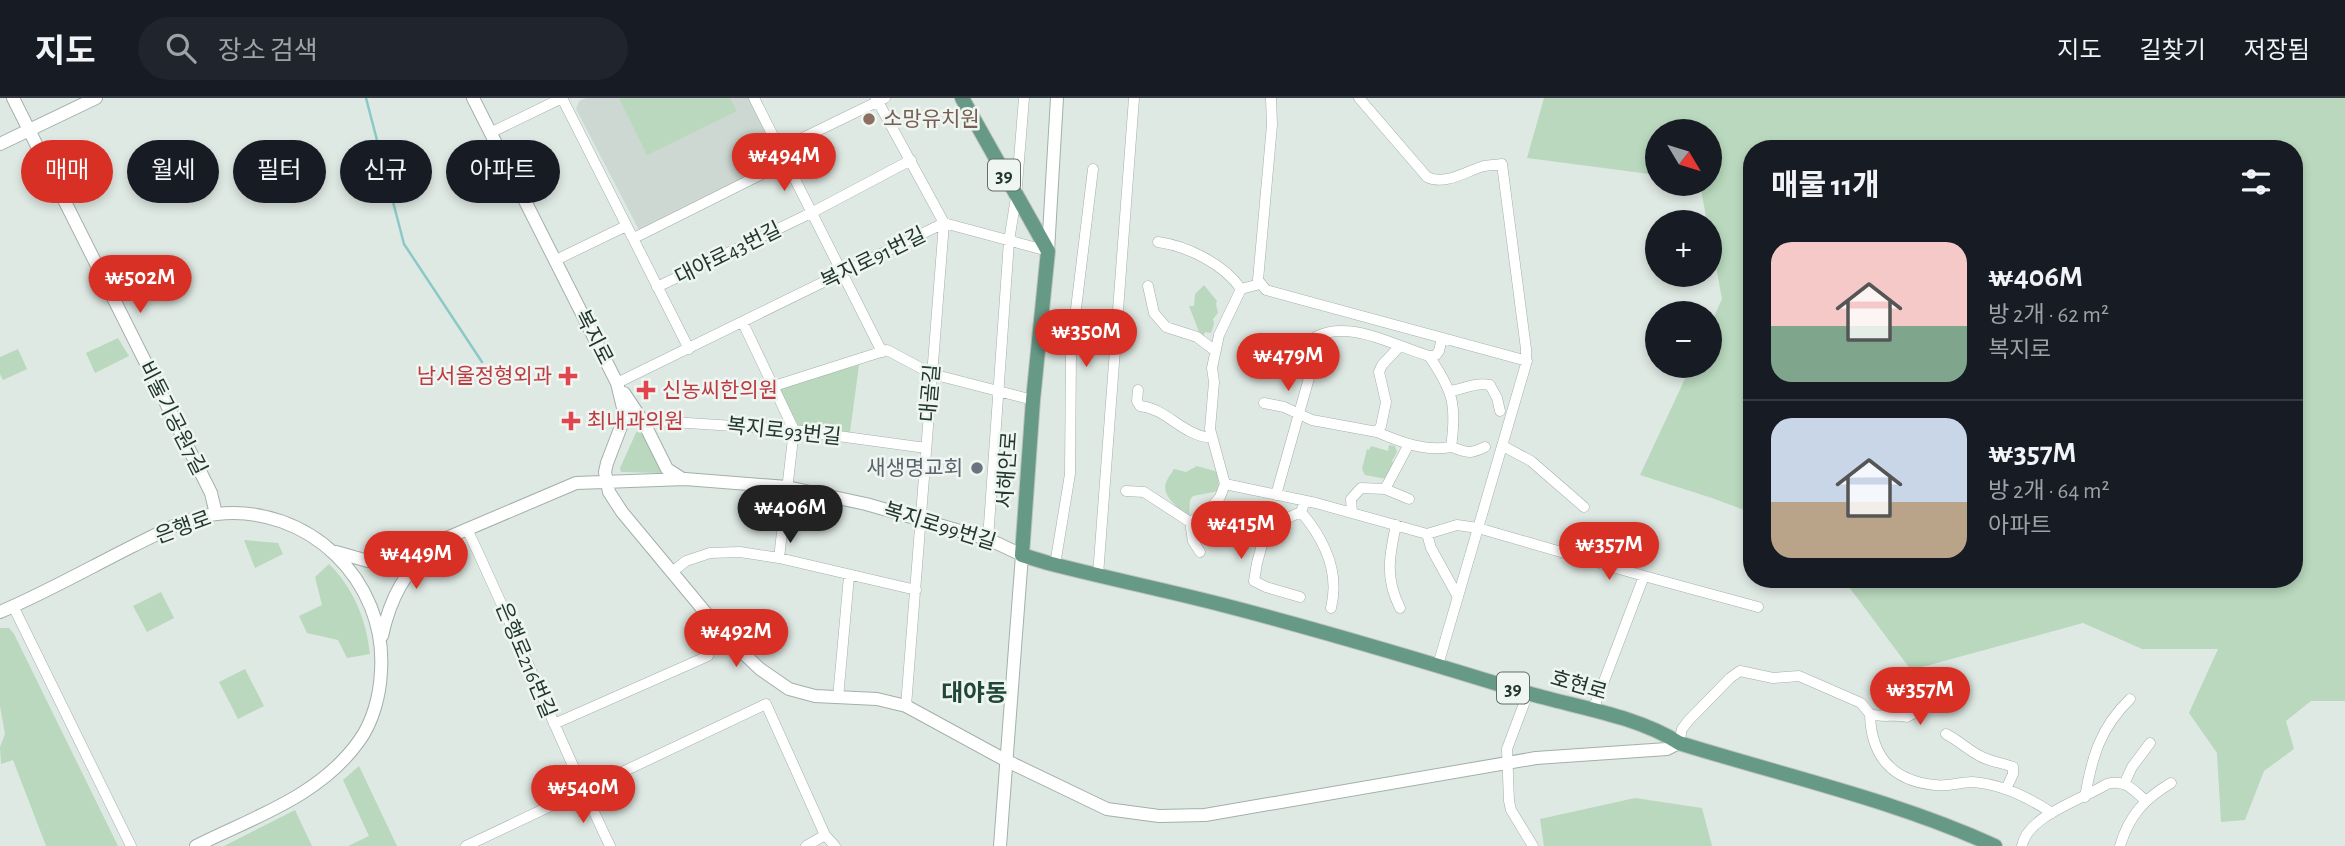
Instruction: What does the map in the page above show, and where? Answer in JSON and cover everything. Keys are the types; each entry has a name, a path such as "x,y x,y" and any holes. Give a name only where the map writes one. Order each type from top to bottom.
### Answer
{"main road":[{"name":"39","path":"962,98 1048,251"},
{"name":"서해안로","path":"1022,555 1033,400 1048,251"},
{"name":"호현로","path":"1022,555 1224,606 1594,710 1660,730 1679,743 1886,804 1995,846"}],"street":[{"name":"비둘기공원7길","path":"13,98 211,493 216,514"},
{"path":"0,144 96,98"},
{"name":"복지로","path":"473,98 617,383 625,416 607,463 606,481"},
{"path":"490,133 562,98 690,349"},
{"path":"754,98 881,352"},
{"path":"988,539 1009,241 1016,197 1024,98"},
{"name":"서해안로","path":"1048,251 1058,98"},
{"path":"1098,575 1134,98"},
{"path":"1270,98 1272,125 1258,280 1260,284 1266,290 1527,361"},
{"path":"1359,98 1432,180 1447,179 1485,166 1502,164 1527,361 1438,665"},
{"path":"780,149 879,99 944,223"},
{"name":"대야로43번길","path":"657,287 811,213 911,160"},
{"path":"634,238 786,162"},
{"path":"1055,565 1070,474 1071,350 1093,169"},
{"name":"복지로91번길","path":"617,383 944,223 1048,251"},
{"name":"대골길","path":"906,706 944,223"},
{"path":"556,260 626,226"},
{"path":"1158,242 1175,244 1202,257 1233,278 1241,289"},
{"path":"1241,289 1260,284"},
{"path":"1148,286 1154,313 1166,327 1197,337 1214,350"},
{"path":"1190,522 1210,509 1220,497 1225,484 1210,429 1213,409 1212,368 1214,350 1241,289"},
{"path":"743,323 794,430 779,558"},
{"path":"1276,495 1308,378 1300,350 1307,342 1324,334 1345,331 1390,341 1429,356 1436,355 1439,351 1442,338"},
{"path":"1377,432 1381,426 1386,402 1379,372 1400,346"},
{"path":"774,386 887,350 932,374 1033,400"},
{"path":"1429,356 1453,400 1454,427 1451,447"},
{"path":"617,383 642,420 667,469 685,479"},
{"path":"1450,391 1481,383 1490,386 1500,411"},
{"path":"1138,390 1137,401 1140,406 1157,409 1197,436 1212,438"},
{"path":"1264,402 1284,407 1299,416 1337,426 1377,432 1409,444 1437,450 1451,447 1471,453 1485,447"},
{"name":"복지로93번길","path":"642,420 794,430 926,448"},
{"path":"1385,489 1409,444"},
{"path":"1503,446 1531,461 1584,507"},
{"name":"복지로99번길","path":"606,481 685,479 787,487 866,504 988,539 1022,555"},
{"path":"332,551 358,560 379,561 449,537 576,482 606,481 609,492 622,512 725,635 781,685 807,694 877,699 906,706 1007,761 1107,809 1159,816 1205,815 1508,763 1602,752 1667,749 1679,743 1682,729 1688,721 1740,671 1773,678 1799,676 1861,703 1870,714 1871,731 1879,752 1889,768 1899,775 1937,786 1972,782 2006,789 2032,799 2052,813"},
{"path":"1225,484 1276,495 1303,506 1352,512 1427,534 1457,525 1478,528 1758,607"},
{"path":"1352,512 1351,499 1361,488 1385,489 1409,499"},
{"path":"1126,491 1144,492 1190,522 1193,541 1200,552"},
{"path":"1300,597 1254,581 1256,563 1266,530 1303,506"},
{"path":"1303,506 1333,568 1334,596 1331,608"},
{"name":"은행로","path":"0,612 177,524 216,514 248,513 283,521 314,537 348,567 365,592 381,643 381,680 374,711 364,734 339,766 324,780 302,794 196,846"},
{"path":"1396,525 1388,574 1391,590 1400,608"},
{"name":"은행로216번길","path":"467,529 610,846"},
{"path":"1427,534 1431,548 1458,597"},
{"path":"381,643 390,604 397,589 416,564 449,537"},
{"path":"672,572 686,561 710,553 740,552 779,558 916,590"},
{"name":"서해안로","path":"1000,846 1022,555"},
{"path":"838,698 849,576"},
{"path":"1594,710 1644,576"},
{"path":"13,606 131,846"},
{"path":"554,724 708,656"},
{"path":"1870,714 1882,717 1896,714 1907,717 1949,677"},
{"path":"1528,693 1507,749 1509,805 1533,846"},
{"path":"2085,797 2092,760 2099,743 2108,724 2130,699"},
{"path":"466,846 766,704 825,835 835,846"},
{"path":"1946,734 1964,743 1982,758 2013,767 2006,789"},
{"path":"2125,782 2132,767 2150,743"},
{"path":"2022,846 2023,838 2039,821 2107,784 2125,782 2145,800"},
{"path":"2120,846 2131,818 2145,800 2171,783"},
{"path":"806,846 825,835"}],"shaded area":[{"path":"586,98 749,98 781,160 639,230 576,109 579,101"}],"green space":[{"path":"619,98 730,98 737,111 647,155"},
{"path":"1544,98 2345,98 2345,701 2311,701 2286,721 2294,749 2264,771 2245,820 2221,822 2217,753 2189,713 2218,649 2142,649 2083,623 1911,670 1850,588 2303,588 2303,140 1743,140 1743,510 1640,475 1685,378 1722,378 1720,287 1722,287 1722,210 1705,210 1702,196 1722,196 1722,119 1645,119 1645,173 1527,158"},
{"path":"1204,285 1217,301 1218,313 1213,319 1211,333 1205,332 1201,337 1189,306 1194,306 1195,294"},
{"path":"118,338 129,356 95,373 86,353"},
{"path":"18,349 27,369 3,380 0,374 0,357"},
{"path":"859,365 850,432 798,426 780,386"},
{"path":"639,426 662,470 661,473 621,472 620,468"},
{"path":"1389,445 1395,446 1397,452 1386,479 1365,475 1362,469 1367,449 1371,446 1388,451"},
{"path":"1197,466 1218,472 1219,491 1193,496 1190,500 1189,516 1170,500 1165,487 1174,469 1186,472"},
{"path":"244,540 278,543 283,554 255,568"},
{"path":"329,564 352,594 365,629 370,654 347,658 338,640 307,633 299,616 322,605 315,577"},
{"path":"161,592 174,618 147,632 133,606"},
{"path":"0,628 9,628 14,634 118,846 46,846 13,760 1,764 0,747 5,734 0,706"},
{"path":"245,669 264,706 238,719 219,682"},
{"path":"359,766 397,846 348,846 369,836 343,780"},
{"path":"1635,798 1702,808 1712,846 1544,846 1540,819"},
{"path":"295,810 312,846 224,846"}],"waterway":[{"path":"366,98 404,244 482,362"}],"place":[{"name":"소망유치원","path":"869,119"},
{"name":"남서울정형외과","path":"568,376"},
{"name":"신농씨한의원","path":"646,390"},
{"name":"최내과의원","path":"571,421"},
{"name":"새생명교회","path":"977,468"}],"district":[{"name":"대야동","path":"974,693"}]}
